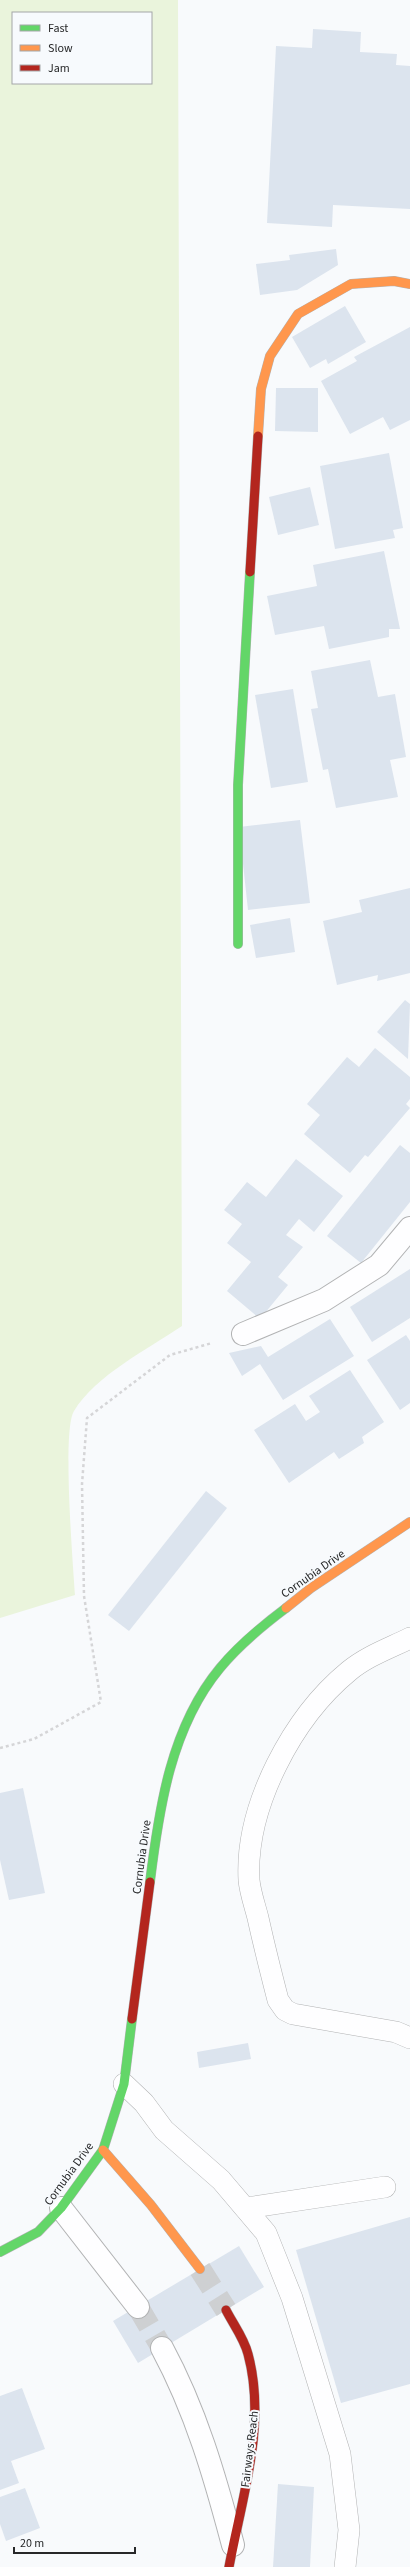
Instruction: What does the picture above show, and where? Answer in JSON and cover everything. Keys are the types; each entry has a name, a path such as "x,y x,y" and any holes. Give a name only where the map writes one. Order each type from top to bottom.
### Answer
{"street":[{"path":"238,944 238,785 261,389 270,356 298,314 351,284 394,281 410,284"},
{"path":"243,1334 324,1300 379,1265 410,1228"},
{"name":"Cornubia Drive","path":"0,2252 38,2232 61,2208 103,2150 124,2084 156,1831 171,1764 192,1711 220,1668 257,1630 311,1588 410,1522"},
{"path":"103,2150 151,2205 200,2269"},
{"path":"61,2208 138,2307"},
{"name":"Fairways Reach","path":"226,2310 248,2353 257,2412 249,2474 229,2567"},
{"name":"Fairways Reach","path":"162,2348 182,2385 210,2461 233,2545"}],"lane":[{"path":"410,1638 378,1652 350,1670 329,1690 307,1717 276,1765 263,1792 250,1842 249,1881 278,2000 285,2010 309,2017 396,2032 410,2038"},
{"path":"124,2084 144,2103 164,2130 222,2180 266,2232 292,2298 340,2454 349,2530 345,2567"},
{"path":"247,2208 385,2187"}],"path":[{"path":"0,1748 34,1739 101,1702 84,1596 82,1484 87,1418 170,1355 243,1334"}],"green space":[{"path":"0,0 178,0 182,1326 109,1374 95,1386 74,1411 69,1443 69,1498 75,1595 0,1618"}],"building":[{"path":"313,29 361,32 360,52 397,54 396,65 410,66 410,209 333,205 332,227 267,223 276,46 312,48"},
{"path":"336,249 338,265 297,290 260,295 256,264 290,260 289,255"},
{"path":"345,306 366,342 328,364 326,359 310,368 292,337"},
{"path":"410,327 410,420 390,430 383,417 350,434 321,381 357,361 354,357"},
{"path":"276,388 318,388 318,432 275,431"},
{"path":"389,453 403,528 393,530 395,538 335,549 320,466"},
{"path":"310,487 319,525 278,535 269,497"},
{"path":"384,551 400,629 389,629 389,637 329,649 324,626 275,635 267,596 317,586 313,565"},
{"path":"370,660 378,697 395,694 406,757 390,760 398,797 336,808 328,769 323,770 311,709 318,708 311,671"},
{"path":"293,689 308,782 271,788 255,695"},
{"path":"300,820 310,903 248,910 239,827"},
{"path":"410,888 410,973 377,981 378,975 337,985 323,921 362,912 359,900"},
{"path":"290,918 295,952 256,958 250,925"},
{"path":"405,1000 410,1004 408,1059 377,1032"},
{"path":"375,1048 410,1077 410,1099 406,1104 410,1108 368,1157 365,1155 350,1173 304,1134 320,1115 307,1104 347,1057 359,1067"},
{"path":"400,1145 410,1153 410,1202 361,1263 327,1236"},
{"path":"296,1159 343,1196 314,1232 299,1219 286,1235 303,1247 278,1277 288,1285 260,1319 227,1291 251,1262 227,1243 242,1224 224,1210 247,1182 266,1197"},
{"path":"410,1269 410,1318 372,1342 350,1307"},
{"path":"330,1319 354,1356 283,1400 260,1364 242,1376 229,1353 261,1346 268,1357"},
{"path":"406,1335 410,1341 410,1403 400,1410 367,1360"},
{"path":"350,1370 384,1422 362,1437 364,1443 339,1459 334,1452 289,1483 254,1430 295,1404 306,1421 320,1412 309,1396"},
{"path":"206,1491 227,1508 129,1631 108,1615"},
{"path":"23,1788 45,1893 9,1900 0,1860 0,1793"},
{"path":"248,2043 251,2059 199,2068 197,2052"},
{"path":"410,2217 410,2384 341,2403 296,2250"},
{"path":"239,2246 264,2287 138,2363 113,2321"},
{"path":"22,2388 45,2449 11,2461 19,2483 0,2490 0,2396"},
{"path":"278,2484 314,2487 310,2567 273,2567"},
{"path":"25,2488 40,2528 6,2541 0,2524 0,2497"}],"tunnel":[{"path":"200,2269 226,2310"},
{"path":"138,2307 162,2348"}],"traffic: fast":[{"path":"238,944 238,785 250,572"},
{"path":"150,1882 163,1797 170,1769 190,1716 203,1691 227,1660 251,1636 286,1608"},
{"path":"0,2252 38,2232 61,2208 103,2150 124,2084 132,2019"}],"traffic: slow":[{"path":"258,436 261,389 270,356 298,314 351,284 394,281 410,284"},
{"path":"286,1608 311,1588 410,1522"},
{"path":"103,2150 151,2205 200,2269"}],"traffic: jam":[{"path":"250,572 258,436"},
{"path":"132,2019 150,1882"},
{"path":"226,2310 241,2337 248,2354 253,2380 255,2407 254,2434 246,2487 229,2567"}]}
